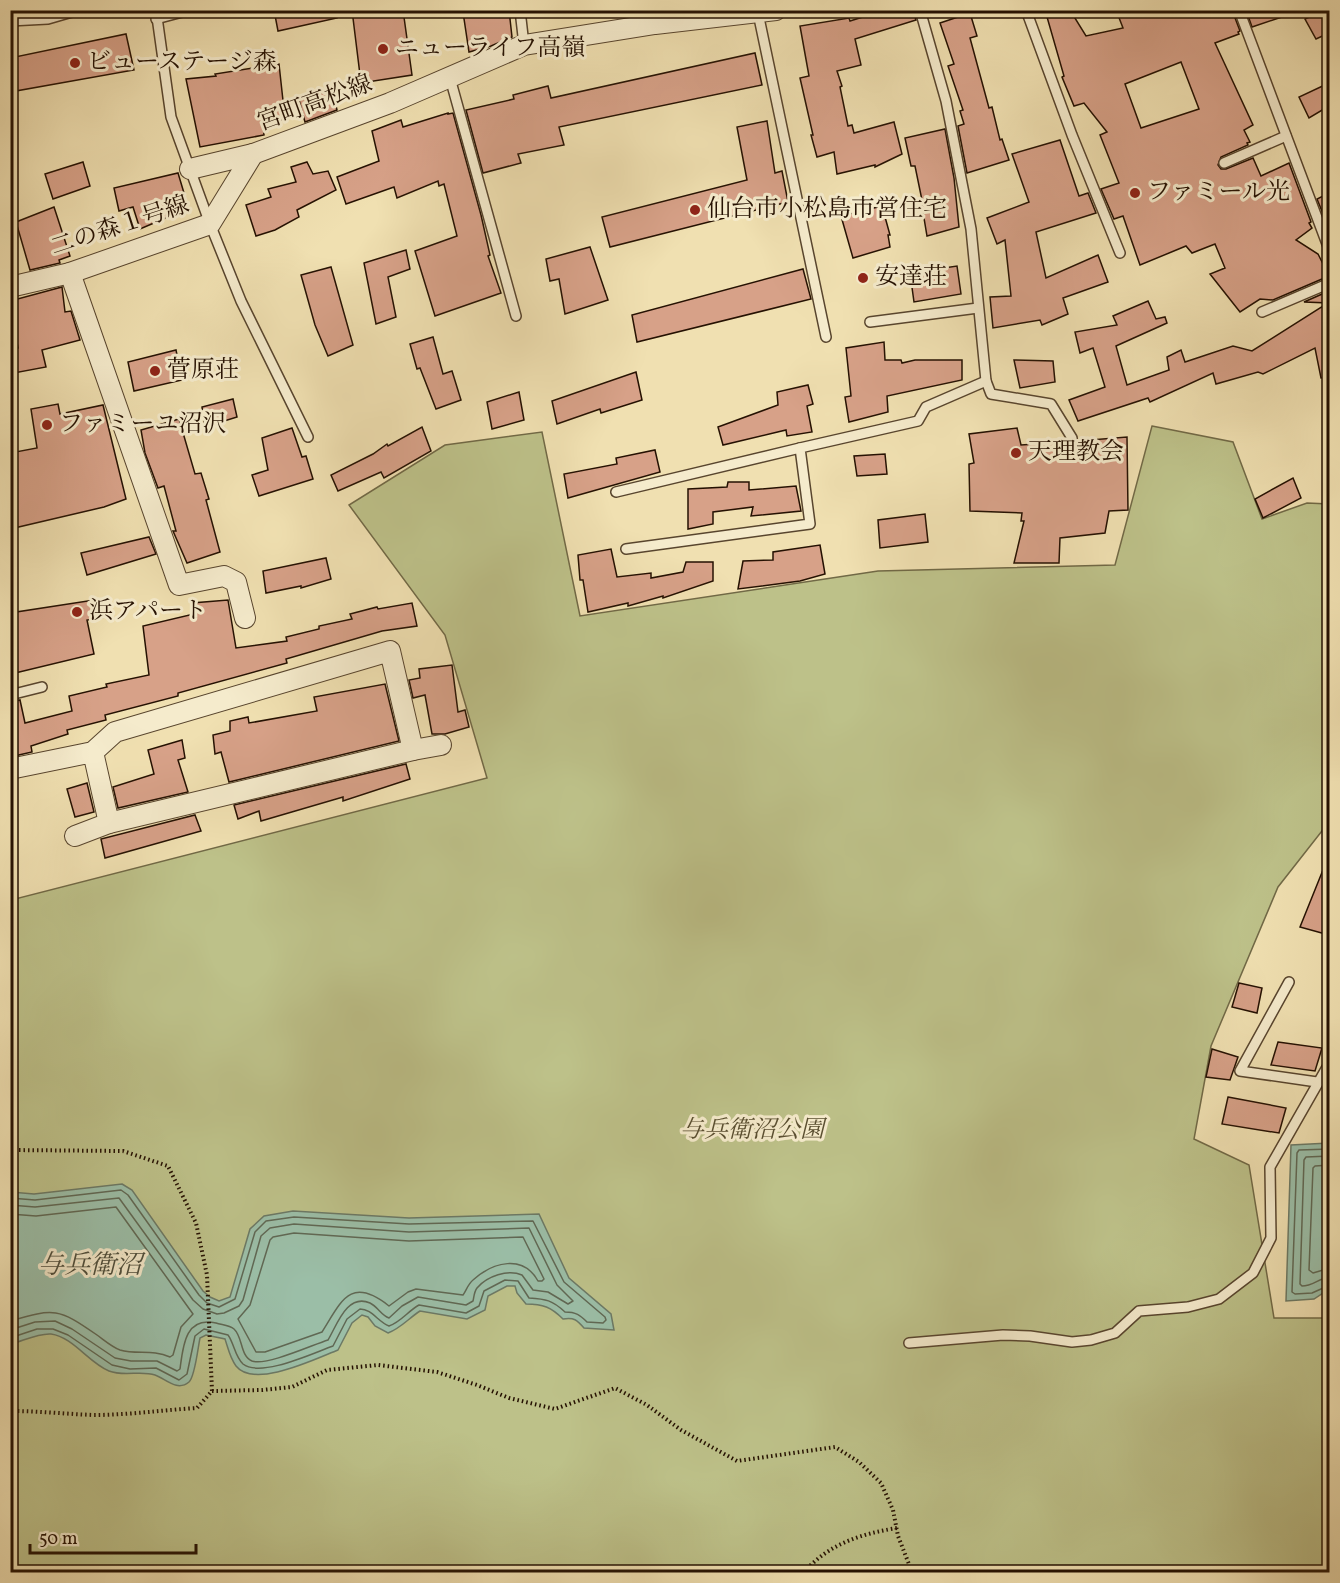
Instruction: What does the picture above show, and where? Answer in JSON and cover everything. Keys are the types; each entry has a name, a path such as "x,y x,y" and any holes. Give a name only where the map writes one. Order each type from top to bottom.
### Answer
{"street":[{"name":"宮町高松線","path":"190,169 253,154 390,103 524,45 655,24 767,12"},
{"path":"210,224 253,154"},
{"name":"二の森１号線","path":"10,287 70,273 210,224"},
{"path":"70,273 179,585 224,576 236,582 245,618"},
{"path":"10,769 93,752 115,732 390,651 413,750"},
{"path":"75,836 109,823 441,745"},
{"path":"93,752 109,823"}],"lane":[{"path":"10,21 48,19 79,10"},
{"path":"190,10 156,15 171,117 241,301 308,437"},
{"path":"520,10 524,45"},
{"path":"920,10 946,101 971,230 986,381 991,394 1051,404 1072,438"},
{"path":"1026,10 1072,135 1120,253"},
{"path":"1239,10 1329,252"},
{"path":"767,12 826,337"},
{"path":"450,78 516,316"},
{"path":"1224,163 1286,136"},
{"path":"1262,312 1329,283"},
{"path":"870,322 978,308"},
{"path":"616,492 918,421 926,407 986,381"},
{"path":"626,549 810,524 800,448"},
{"path":"10,695 42,687"},
{"path":"1288,982 1240,1071 1317,1082"},
{"path":"909,1343 1003,1335 1072,1342 1091,1340 1115,1333 1139,1311 1188,1307 1219,1299 1253,1272 1271,1238 1270,1167 1329,1062"}],"path":[{"path":"10,1150 123,1151 168,1166 196,1223 207,1275 212,1391"},
{"path":"10,1411 51,1411 94,1415 196,1407 212,1391 292,1387 327,1370 378,1365 436,1372 509,1398 555,1409 615,1388 647,1405 681,1430 737,1461 835,1447 859,1462 881,1483 893,1510 912,1572"},
{"path":"804,1572 816,1559 836,1547 866,1533 897,1528"}],"green space":[{"name":"与兵衛沼公園","path":"1152,426 1233,442 1262,519 1307,503 1329,504 1329,822 1278,887 1211,1046 1194,1139 1249,1165 1274,1318 1329,1318 1329,1572 11,1572 11,900 487,778 445,635 349,505 445,445 542,432 580,616 878,571 1115,565"}],"water":[{"path":"1329,1143 1329,1289 1314,1299 1286,1301 1291,1145"},
{"name":"与兵衛沼","path":"122,1184 132,1190 203,1291 219,1301 230,1297 250,1229 264,1216 293,1211 409,1218 539,1214 569,1278 611,1314 614,1330 584,1328 575,1320 563,1319 546,1307 526,1304 517,1293 515,1286 507,1286 488,1296 485,1310 467,1319 420,1311 388,1333 362,1315 352,1323 338,1350 300,1365 270,1373 245,1372 234,1363 225,1339 206,1335 200,1338 191,1379 185,1385 180,1386 150,1374 109,1371 67,1340 51,1334 11,1344 11,1192 34,1194"}],"building":[{"path":"274,10 336,10 337,18 278,31"},
{"name":"ニューライフ高嶺","path":"352,10 403,10 412,75 361,83"},
{"name":"ニューライフ高嶺","path":"509,10 512,37 469,52 463,12"},
{"path":"885,10 913,10 916,20 855,39 861,65 837,71 842,86 840,87 848,126 852,125 854,133 894,122 902,154 875,167 875,165 837,174 834,152 817,157 811,135 813,135 800,78 809,76 800,26 849,18 850,21"},
{"path":"1045,10 1070,10 1086,36 1123,28 1116,10 1232,10 1239,34 1215,43 1253,125 1244,130 1250,142 1247,143 1248,145 1221,157 1218,165 1221,169 1226,169 1253,158 1261,176 1289,163 1312,228 1296,240 1318,254 1329,276 1273,300 1260,299 1240,312 1210,274 1225,268 1215,244 1192,253 1186,246 1140,265 1123,216 1114,219 1101,189 1119,183 1100,135 1107,132 1084,103 1074,106 1062,77 1064,76","holes":["1181,62 1199,109 1141,128 1125,84"]},
{"path":"1246,10 1290,10 1291,14 1252,27"},
{"path":"1329,10 1329,33 1316,39 1305,19"},
{"path":"970,13 977,36 970,38 989,108 992,107 1000,140 1002,139 1009,160 967,173 958,126 964,124 960,111 963,110 948,66 954,64 940,23"},
{"name":"ビューステージ森","path":"126,34 134,70 10,92 10,58"},
{"path":"755,53 762,85 559,127 564,145 518,154 521,163 483,173 466,110 514,99 513,95 548,86 551,98"},
{"path":"279,64 285,119 263,125 264,135 200,147 186,79 216,76 215,74"},
{"path":"1329,83 1329,106 1309,118 1299,97"},
{"path":"332,89 337,110 305,122 299,100"},
{"path":"453,113 481,215 490,255 488,256 501,293 435,316 415,251 457,236 444,184 439,186 438,181 397,198 394,187 346,204 337,177 379,161 372,131 401,120 403,127"},
{"name":"仙台市小松島市営住宅","path":"767,121 775,173 782,171 788,202 610,247 602,217 747,180 737,127"},
{"path":"945,129 954,178 959,227 927,236 915,166 911,166 905,138"},
{"path":"1060,140 1079,196 1088,193 1096,213 1036,232 1046,278 1098,255 1108,282 1063,298 1068,314 1042,325 1040,320 993,328 990,297 1011,296 1005,240 997,244 987,218 1029,202 1012,154"},
{"path":"83,162 90,186 53,199 45,174"},
{"path":"307,162 313,174 328,171 336,190 297,210 299,217 275,230 256,236 246,205 271,197 268,189 296,182 291,167"},
{"path":"178,173 184,193 177,195 182,211 140,229 133,207 119,211 114,188"},
{"path":"1329,193 1329,214 1324,216 1317,199"},
{"path":"882,206 890,235 888,235 890,247 853,258 841,216"},
{"path":"54,207 70,256 59,260 60,263 30,270 16,222"},
{"path":"590,247 608,300 565,314 559,279 550,281 546,259"},
{"path":"406,250 410,269 388,277 396,317 376,324 364,263"},
{"path":"957,266 961,294 914,302 910,273"},
{"path":"331,267 353,345 328,356 315,325 301,275"},
{"name":"仙台市小松島市営住宅","path":"803,269 811,299 637,342 632,315"},
{"path":"62,287 65,312 71,311 80,340 42,350 46,367 14,373 10,361 10,350 18,348 10,301"},
{"path":"1329,291 1329,377 1321,378 1315,348 1263,374 1258,372 1216,384 1213,373 1150,402 1148,398 1078,421 1069,400 1105,387 1093,348 1080,353 1075,332 1117,325 1113,316 1148,301 1156,319 1165,317 1167,323 1116,346 1127,385 1169,370 1167,357 1181,350 1185,362 1233,346 1252,351 1328,303 1304,302"},
{"path":"433,337 443,374 452,371 461,400 436,409 420,368 417,369 410,344"},
{"path":"884,342 885,360 901,360 902,363 915,360 962,360 962,380 887,396 888,412 849,422 845,397 851,396 846,348"},
{"name":"菅原荘","path":"176,350 182,380 134,391 128,362"},
{"path":"1014,360 1053,361 1055,382 1020,388"},
{"path":"636,372 642,400 601,413 600,409 557,424 552,401"},
{"path":"808,385 813,404 807,406 812,432 787,436 786,430 723,445 718,427 778,405 777,392"},
{"path":"519,392 524,420 492,429 487,402"},
{"path":"233,399 237,417 205,427 202,407"},
{"path":"58,404 60,414 103,405 126,499 104,507 10,529 10,453 37,448 31,409"},
{"path":"179,419 195,474 201,473 220,552 187,563 173,531 176,531 164,486 158,488 145,453 141,430"},
{"path":"422,427 431,451 384,478 381,472 338,491 331,475"},
{"path":"292,428 302,457 306,456 313,479 259,496 252,475 268,470 262,438"},
{"path":"1017,428 1021,445 1066,442 1073,445 1078,441 1127,437 1128,510 1109,511 1105,533 1060,538 1059,563 1014,563 1024,521 1021,521 1022,513 970,511 969,464 974,463 969,434"},
{"path":"655,450 660,472 568,498 564,474 617,464 616,458"},
{"path":"885,454 887,474 857,476 854,456"},
{"path":"1293,478 1301,498 1263,518 1255,499"},
{"path":"728,482 749,482 749,490 796,486 801,511 751,516 753,507 713,512 713,524 688,529 688,489 727,487"},
{"path":"925,514 928,542 880,548 878,520"},
{"path":"149,537 156,554 87,575 81,553"},
{"path":"820,545 825,574 800,581 738,589 743,561 773,560 773,552"},
{"path":"611,549 617,577 651,573 651,578 683,572 686,562 713,562 713,581 663,598 663,596 628,606 628,603 588,612 583,580 580,580 578,555"},
{"path":"326,558 331,579 301,588 301,586 266,593 263,571"},
{"path":"107,598 112,616 87,620 94,654 11,674 16,630 10,630 10,613"},
{"path":"228,600 236,648 287,641 286,637 319,629 319,626 352,619 350,614 377,607 378,609 412,603 417,626 382,631 286,659 287,663 105,715 106,720 67,730 68,734 31,746 32,752 10,757 10,702 20,700 25,723 72,711 69,696 107,687 106,684 149,675 143,626 194,614 192,603"},
{"path":"452,665 458,712 465,710 469,727 445,734 432,734 425,695 413,698 409,680 420,678 419,669"},
{"path":"385,684 399,741 229,782 221,752 215,754 213,735 230,731 230,721 248,717 249,723 317,711 314,697"},
{"path":"182,740 185,758 178,760 188,792 118,808 113,787 154,774 148,750"},
{"path":"406,764 410,779 343,801 343,797 261,821 259,811 238,819 234,805"},
{"path":"87,783 94,812 75,817 67,789"},
{"path":"195,815 201,831 105,858 101,839"},
{"path":"1329,855 1329,935 1300,927"},
{"path":"1239,983 1262,988 1257,1013 1232,1007"},
{"path":"1278,1042 1322,1048 1315,1071 1271,1065"},
{"path":"1212,1049 1238,1057 1230,1080 1206,1077"},
{"path":"1228,1097 1286,1108 1279,1133 1222,1124"}],"place":[{"name":"ニューライフ高嶺","path":"383,49"},
{"name":"ビューステージ森","path":"75,63"},
{"name":"ファミール光","path":"1135,193"},
{"name":"仙台市小松島市営住宅","path":"695,210"},
{"name":"安達荘","path":"863,278"},
{"name":"菅原荘","path":"155,371"},
{"name":"ファミーユ沼沢","path":"47,425"},
{"name":"天理教会","path":"1016,453"},
{"name":"浜アパート","path":"77,612"}]}
